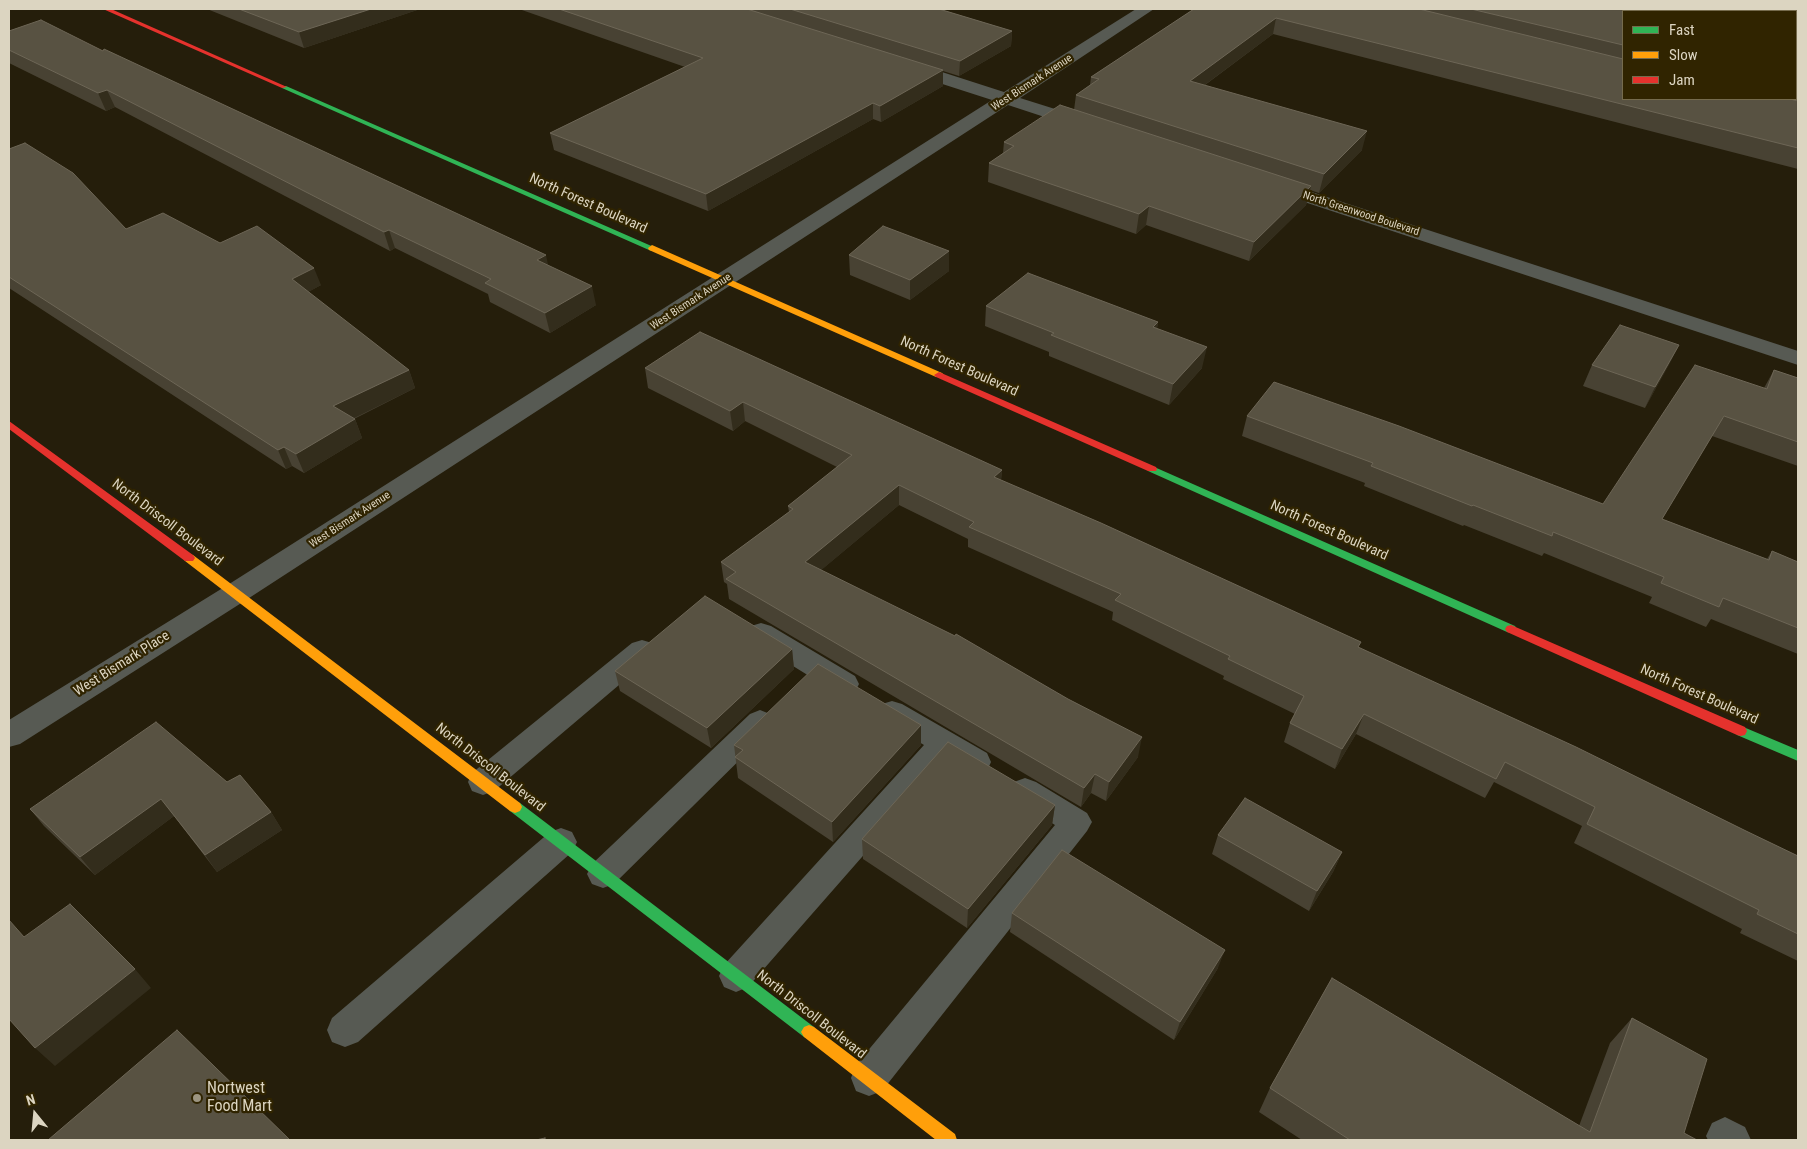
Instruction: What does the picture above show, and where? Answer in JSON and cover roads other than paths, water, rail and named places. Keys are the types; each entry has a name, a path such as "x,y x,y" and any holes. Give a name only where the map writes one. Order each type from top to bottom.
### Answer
{"street":[{"name":"North Forest Boulevard","path":"106,9 725,280 1798,756"},
{"name":"West Bismark Avenue","path":"236,593 1146,9"},
{"path":"894,63 1102,130"},
{"name":"North Greenwood Boulevard","path":"1252,179 1798,358"},
{"name":"North Driscoll Boulevard","path":"9,424 236,593 949,1140"},
{"name":"West Bismark Place","path":"9,735 236,593"}],"lane":[{"path":"736,618 1076,822 869,1078"},
{"path":"483,782 666,631"},
{"path":"603,874 817,667"},
{"path":"736,976 944,743"},
{"path":"345,1030 561,842"}],"place":[{"name":"Nortwest Food Mart","path":"197,1098"}]}
